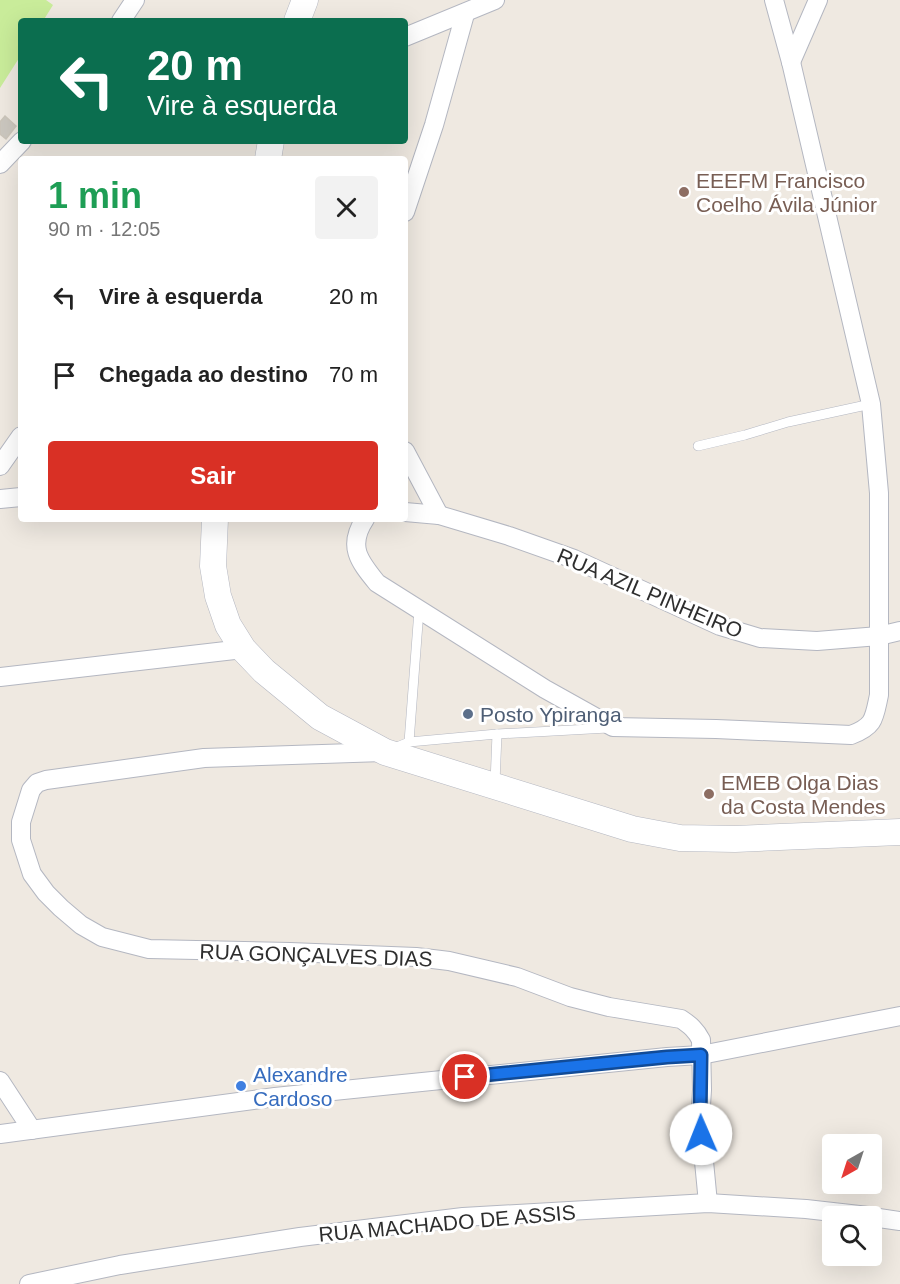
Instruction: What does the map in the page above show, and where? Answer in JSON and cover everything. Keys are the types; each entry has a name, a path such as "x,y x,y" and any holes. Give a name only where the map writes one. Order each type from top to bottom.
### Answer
{"main road":[{"path":"298,18 304,0"},
{"path":"215,522 213,566 218,596 228,625 243,649 264,671 321,717 385,752 632,829 680,838 735,839 900,832"}],"street":[{"path":"123,18 135,0"},
{"path":"408,36 495,0"},
{"path":"363,522 359,529 356,550 364,568 377,583 545,689 613,727 851,735 870,725 875,716 879,695 879,493 871,404 791,62 774,0"},
{"path":"791,62 818,0"},
{"path":"408,203 434,125 465,14"},
{"path":"0,164 19,144"},
{"path":"0,466 18,439"},
{"path":"408,457 439,515"},
{"path":"0,500 18,497"},
{"name":"RUA AZIL PINHEIRO","path":"408,512 439,515 509,536 574,560 720,626 760,638 817,641 900,632"},
{"path":"0,677 243,649"},
{"name":"RUA GONÇALVES DIAS","path":"385,752 204,758 46,780 37,783 31,790 21,822 21,840 32,873 46,893 81,925 102,937 148,949 449,960 517,977 570,997 609,1007 681,1019 690,1024 698,1033 700,1040 700,1120 708,1203"},
{"path":"0,1134 287,1096 632,1060 701,1055 900,1016"},
{"path":"0,1082 32,1130"},
{"name":"RUA MACHADO DE ASSIS","path":"30,1284 120,1265 312,1235 463,1218 708,1203 822,1211"},
{"name":"RUA MACHADO DE ASSIS","path":"882,1219 900,1221"}],"lane":[{"path":"698,446 788,422 871,404"},
{"path":"409,742 419,610"},
{"path":"385,752 409,742 613,727"},
{"path":"495,786 497,734"}],"green space":[{"path":"0,0 46,0 53,5 45,18 18,18 18,60 0,88"}],"building":[{"path":"5,116 16,126 6,139 0,134 0,122"}],"place":[{"name":"EEEFM Francisco Coelho Ávila Júnior","path":"684,192"},
{"name":"Posto Ypiranga","path":"468,714"},
{"name":"EMEB Olga Dias da Costa Mendes","path":"709,794"},
{"name":"Alexandre Cardoso","path":"241,1086"}],"route":[{"path":"465,1077 701,1055 701,1134"}]}
